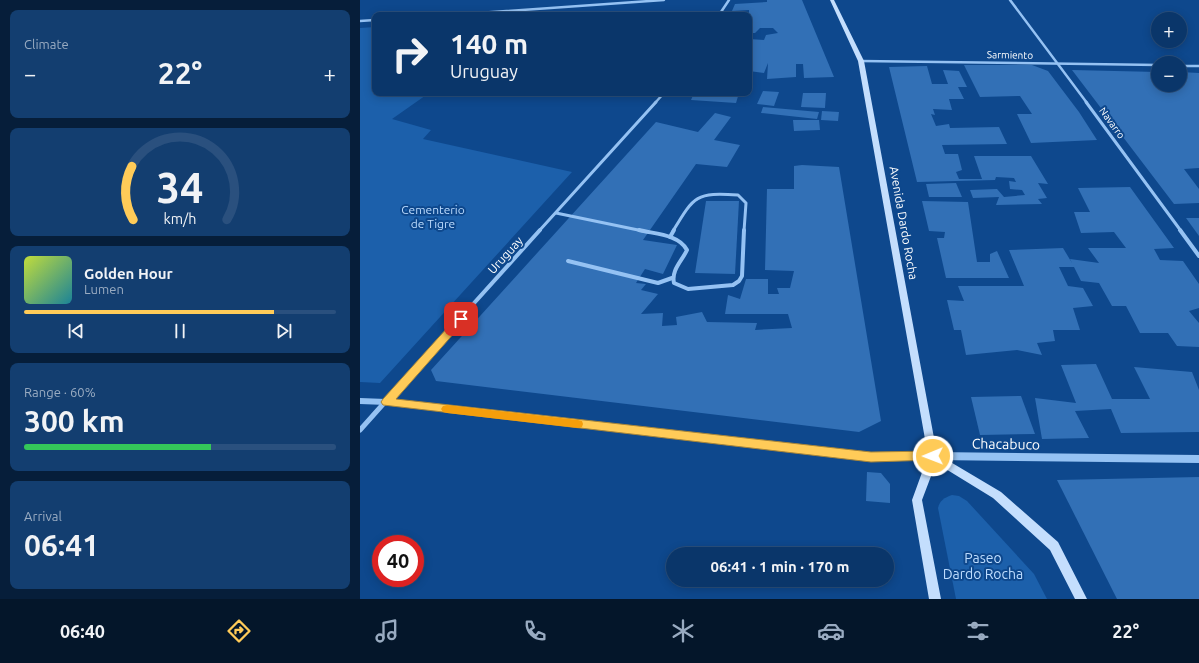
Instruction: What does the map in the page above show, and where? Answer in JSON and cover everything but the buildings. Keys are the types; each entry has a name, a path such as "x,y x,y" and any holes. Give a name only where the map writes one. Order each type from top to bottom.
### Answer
{"main road":[{"name":"Avenida Dardo Rocha","path":"832,0 861,61 933,456"},
{"path":"935,599 917,500 933,456 997,495 1054,546 1081,599"}],"street":[{"path":"574,0 574,6"},
{"path":"491,12 664,0"},
{"path":"721,12 729,0"},
{"name":"Navarro","path":"1010,0 1059,64 1199,256"},
{"path":"360,21 372,20"},
{"name":"Sarmiento","path":"861,61 1151,65"},
{"path":"1187,66 1199,66"},
{"name":"Uruguay","path":"360,430 661,96"},
{"path":"556,213 670,237 684,244 687,250 673,271 672,278 674,283 688,289 733,285 739,281 742,276 746,202 738,195 708,195 700,197 693,201 670,237"},
{"path":"568,261 658,284 672,278"},
{"name":"Chacabuco","path":"360,401 386,402 871,457 933,456 1199,459"}],"green space":[{"name":"Cementerio de Tigre","path":"372,27 372,96 425,96 392,119 431,130 423,139 572,172 380,383 360,382 360,28"},
{"name":"Paseo Dardo Rocha","path":"952,495 959,496 967,501 1034,574 1047,599 956,599 938,508 943,500"}],"slow traffic":[{"path":"447,409 578,424"}],"route":[{"path":"461,319 386,402 871,457 933,456"}]}
